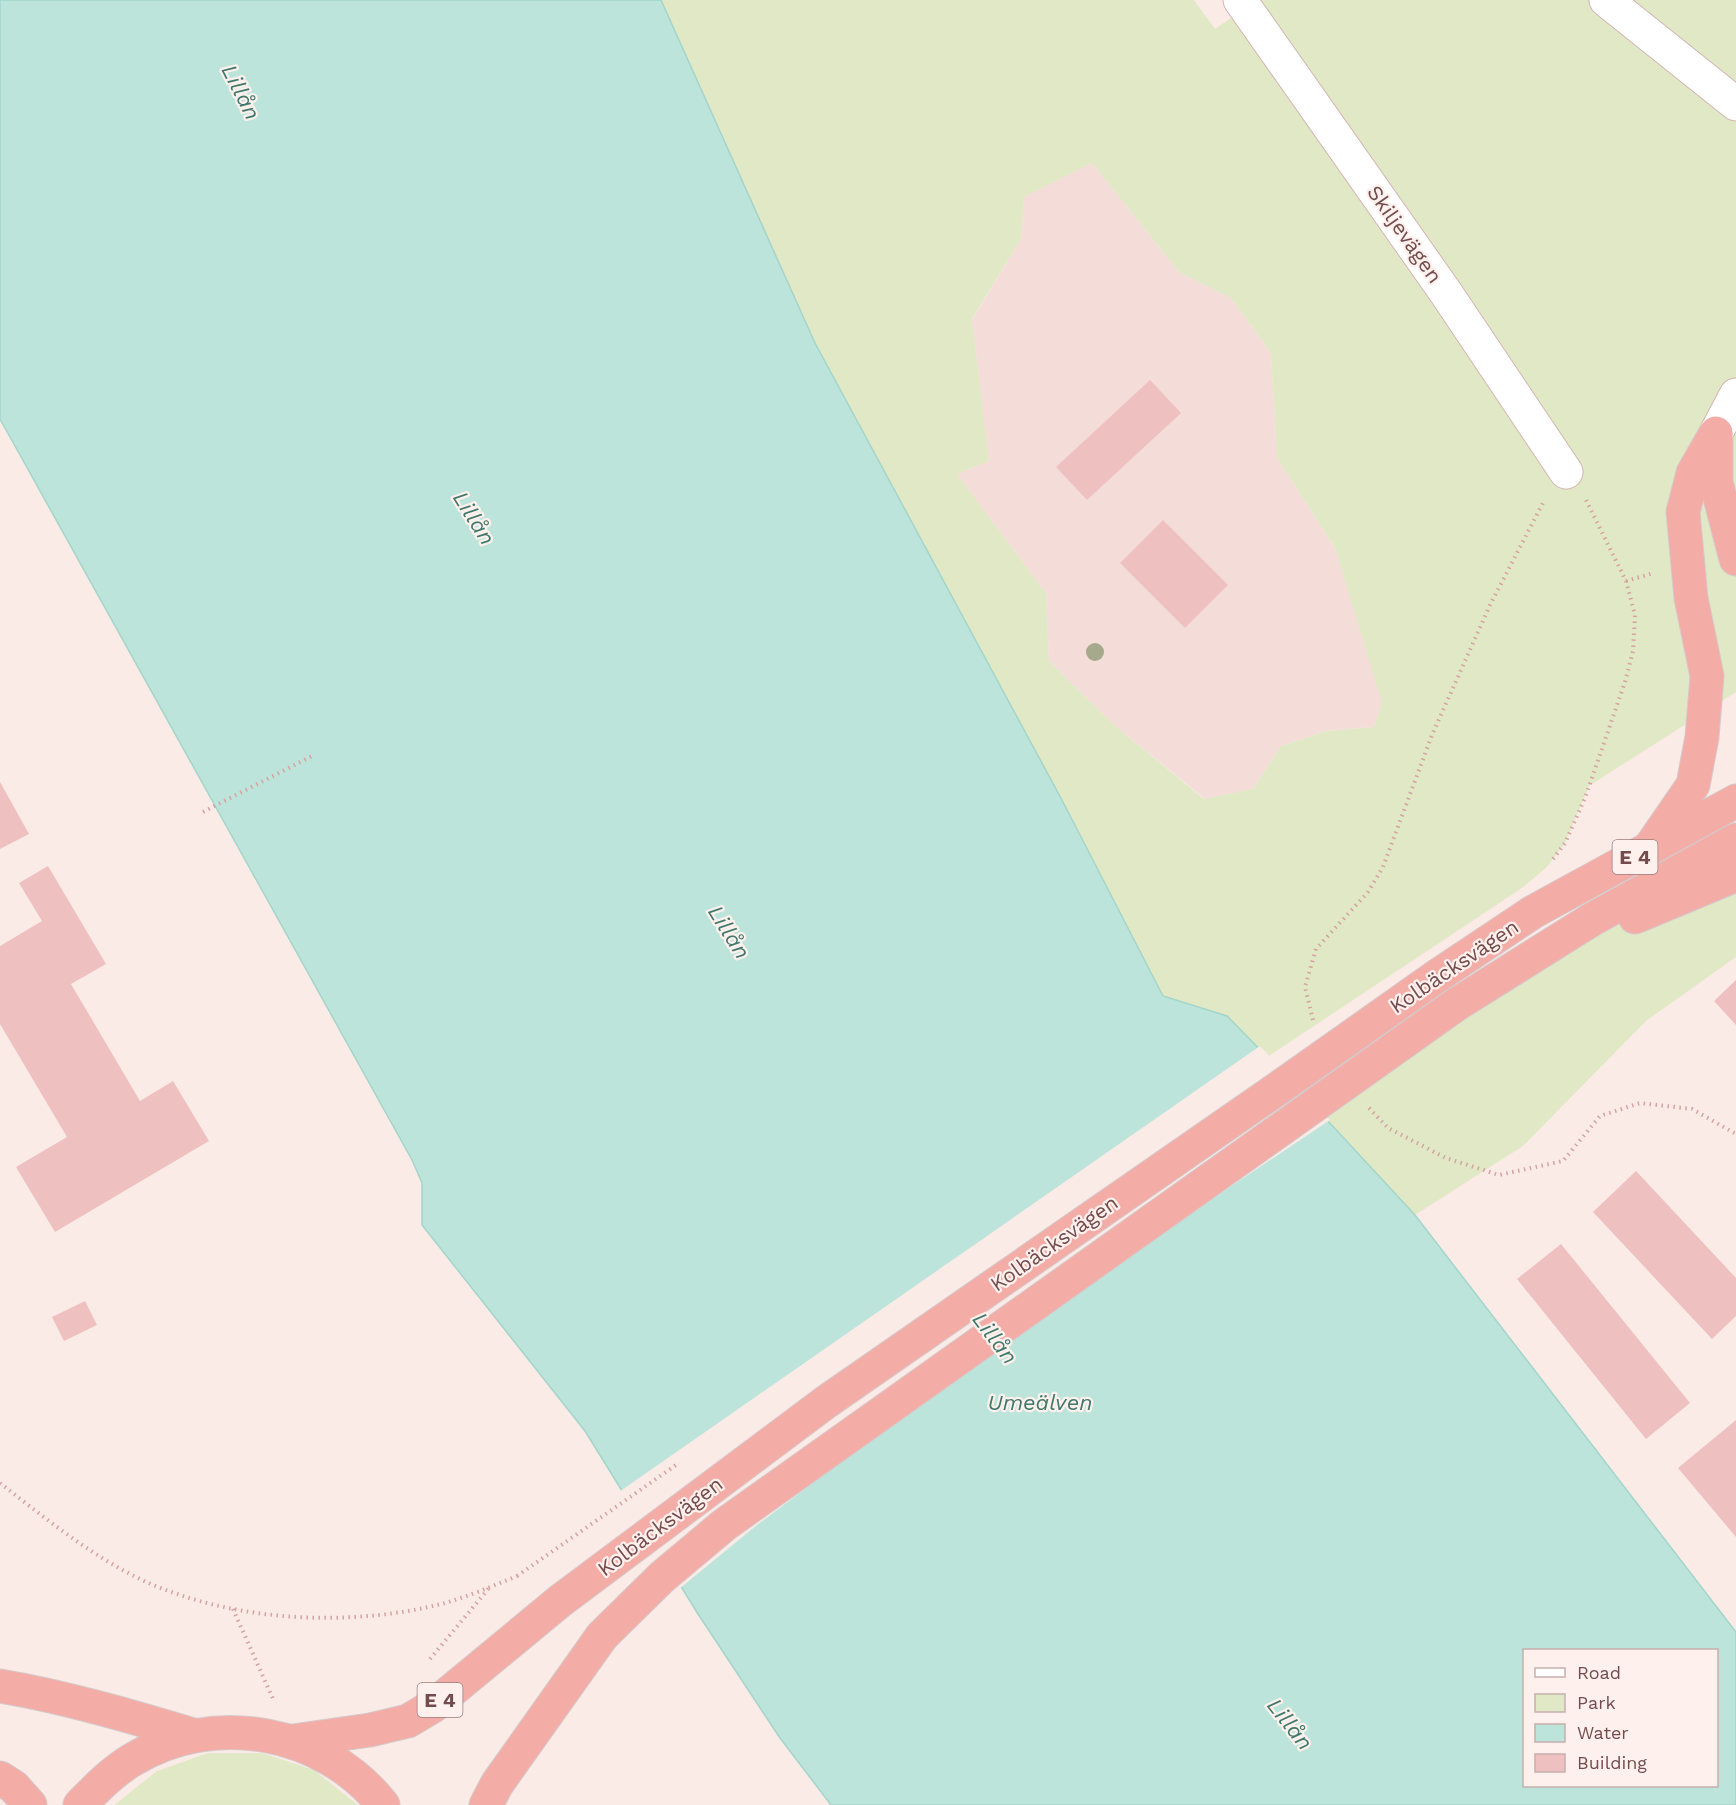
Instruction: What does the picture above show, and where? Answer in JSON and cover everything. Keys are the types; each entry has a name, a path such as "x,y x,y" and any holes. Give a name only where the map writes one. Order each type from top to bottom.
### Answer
{"highway":[{"path":"1716,433 1716,482 1736,559"},
{"path":"1649,849 1693,785 1702,737 1707,676 1691,598 1683,512 1693,473 1716,433"},
{"name":"Kolbäcksvägen","path":"293,1741 370,1730 408,1721 433,1706 560,1601 826,1402 1281,1087 1437,976 1533,912 1736,801"},
{"name":"Kolbäcksvägen","path":"486,1805 496,1784 602,1635 662,1577 724,1525 1457,1004 1591,920 1736,840"},
{"path":"1520,965 1736,875"},
{"name":"E 4","path":"0,1686 27,1690 193,1735"},
{"name":"E 4","path":"80,1805 113,1773 152,1749 193,1735 245,1732 293,1741 329,1757 369,1787 383,1805"},
{"path":"0,1778 14,1787 30,1805"}],"street":[{"name":"Skiljevägen","path":"1240,0 1446,292 1566,472"},
{"path":"1605,0 1736,104"},
{"path":"1716,433 1736,395"}],"path":[{"path":"1546,868 1565,843 1585,798 1625,682 1633,651 1635,615 1626,581 1590,505 1566,472"},
{"path":"203,812 312,756"},
{"path":"0,1483 67,1536 142,1580 187,1597 232,1608 297,1617 355,1617 444,1603 490,1588 517,1576"},
{"path":"232,1608 293,1741"}],"shaded area":[{"path":"1092,163 1179,272 1231,298 1271,353 1277,458 1335,548 1383,703 1374,727 1326,731 1281,746 1253,789 1205,799 1113,724 1049,661 1046,593 957,474 989,461 972,320 1021,239 1024,197"}],"green space":[{"path":"661,0 1194,0 1215,29 1257,0 1736,0 1736,692 1589,786 1565,843 1546,868 1522,888 1266,1058 1227,1016 1163,996 1063,802 815,343","holes":["1092,163 1179,272 1231,298 1271,353 1277,458 1335,548 1382,703 1374,727 1326,731 1281,746 1253,789 1204,799 1113,724 1049,661 1046,593 957,474 989,461 972,319 1021,239 1024,197"]},
{"path":"1736,840 1736,957 1646,1021 1523,1146 1415,1215 1290,1080 1437,976 1468,1017 1598,935"},
{"path":"208,1753 262,1753 314,1770 358,1805 114,1805 157,1771"}],"water":[{"name":"Umeälven","path":"0,0 661,0 815,343 1063,802 1163,996 1227,1016 1290,1080 1415,1215 1736,1632 1736,1805 831,1805 780,1738 698,1614 585,1431 422,1225 422,1183 412,1160 0,419"}],"pier":[{"path":"1260,1046 1330,1120 926,1398 757,1525 679,1589 619,1492"}],"building":[{"path":"1150,380 1181,413 1087,500 1056,467"},
{"path":"1163,520 1228,585 1185,628 1120,563"},
{"path":"0,782 29,834 0,849"},
{"path":"48,866 106,964 71,984 140,1101 173,1081 209,1141 55,1232 16,1167 67,1137 0,1024 0,946 42,921 19,883"},
{"path":"1736,980 1736,1025 1714,1001"},
{"path":"1636,1171 1736,1278 1736,1316 1712,1339 1593,1212"},
{"path":"1561,1244 1690,1403 1646,1439 1517,1279"},
{"path":"85,1301 97,1325 64,1341 52,1317"},
{"path":"1736,1420 1736,1537 1678,1468"}],"water label":[{"name":"Lillån","path":"241,92"},
{"name":"Lillån","path":"474,518"},
{"name":"Lillån","path":"729,932"},
{"name":"Lillån","path":"995,1338"},
{"name":"Lillån","path":"1290,1724"}]}
